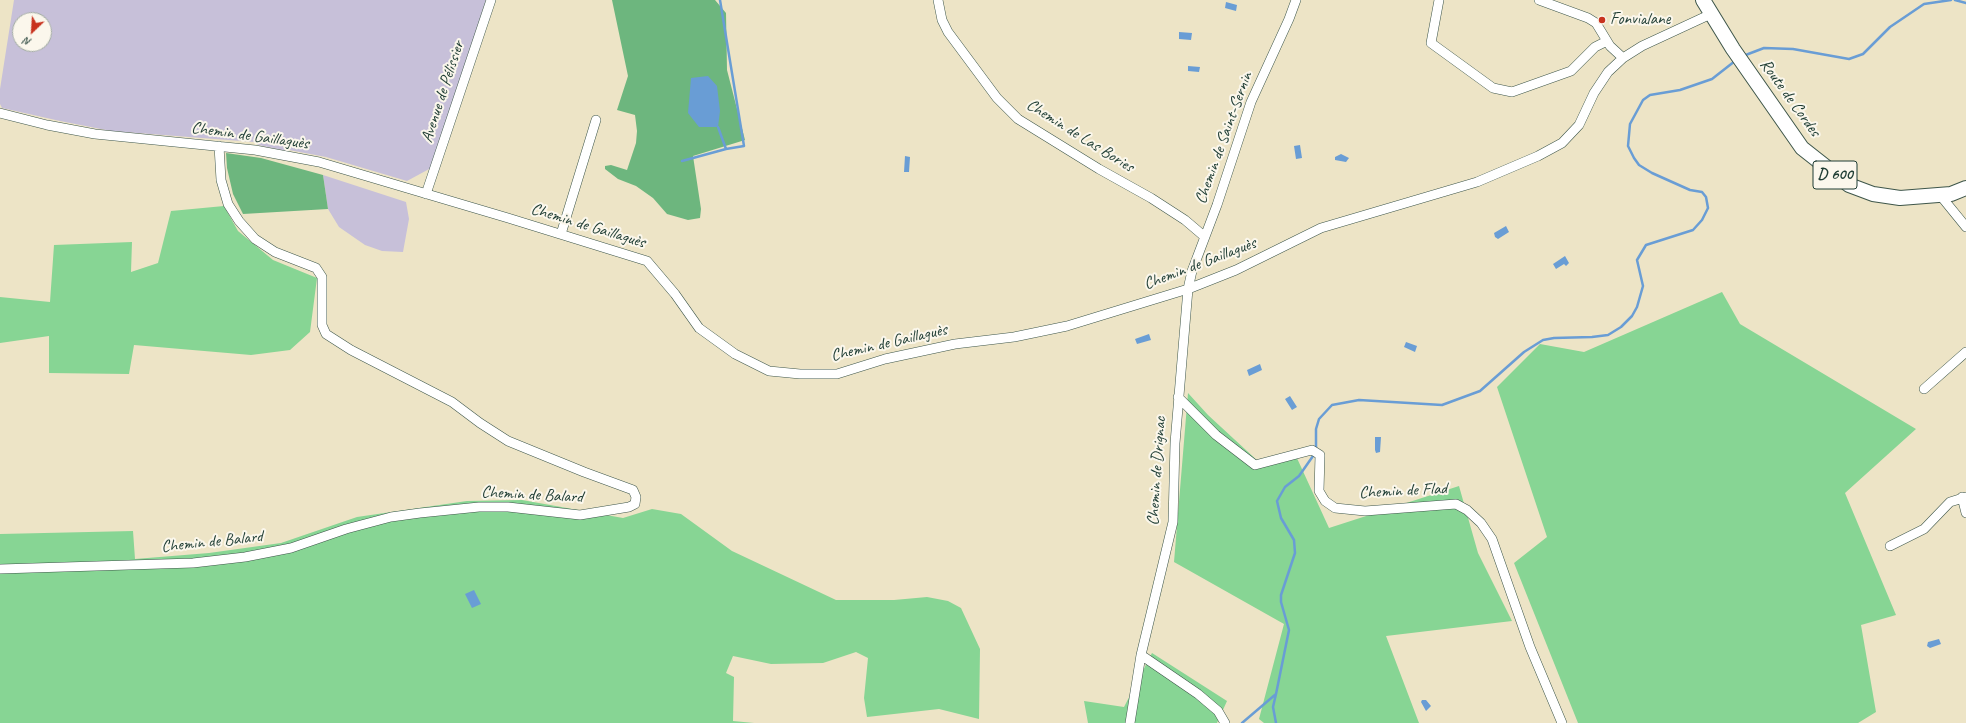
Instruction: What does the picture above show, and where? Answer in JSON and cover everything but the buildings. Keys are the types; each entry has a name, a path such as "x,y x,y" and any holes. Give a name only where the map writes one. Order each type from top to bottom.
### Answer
{"main road":[{"name":"Route de Cordes","path":"1703,0 1733,49 1802,148 1849,185 1873,194 1900,198 1951,194 1966,188"}],"street":[{"name":"Avenue de Pélissier","path":"426,194 491,0"},
{"name":"Chemin de Las Bories","path":"938,0 942,20 948,32 997,98 1018,119 1099,169 1152,198 1185,220 1205,237"},
{"name":"Chemin de Saint-Sernin","path":"1188,289 1192,270 1205,237 1251,102 1289,19 1296,0"},
{"path":"1439,0 1431,43 1493,88 1512,92 1571,71 1595,47 1607,41"},
{"path":"1539,0 1596,22 1607,41 1623,58"},
{"name":"Chemin de Gaillaguès","path":"0,114 95,134 255,150 319,162 561,234 647,261 675,294 699,328 735,354 769,371 800,374 837,374 885,359 955,344 1014,337 1067,326 1188,289 1236,270 1321,228 1477,182 1538,156 1562,142 1579,125 1594,93 1608,72 1623,58 1642,46 1711,14"},
{"path":"561,234 596,120"},
{"name":"Chemin de Balard","path":"0,569 193,563 245,557 291,548 354,527 391,517 420,513 479,507 508,507 580,515 629,507 635,504 636,498 633,490 508,441 480,423 452,402 351,350 326,334 322,325 322,277 316,268 275,252 255,239 239,221 228,204 221,180 219,146"},
{"path":"1940,195 1966,227"},
{"name":"Chemin de Drignac","path":"1130,723 1141,654 1173,522 1178,397 1188,289"},
{"path":"1924,389 1966,352"},
{"name":"Chemin de Flad","path":"1178,397 1216,435 1255,465 1312,450 1320,455 1319,491 1325,501 1335,508 1365,511 1456,504 1467,510 1481,523 1492,539 1530,647 1562,723"},
{"path":"1890,546 1924,529 1950,502 1964,497 1966,513"},
{"path":"1141,654 1198,694 1218,711 1225,723"}],"shaded area":[{"path":"14,0 486,0 431,168 407,181 326,157 258,145 254,142 111,131 2,108 0,104 0,89 12,13 12,52 52,52 52,12 12,12"},
{"path":"323,175 406,202 409,219 403,252 382,251 365,245 339,227 328,209"}],"green space":[{"path":"612,0 715,0 726,13 727,70 745,140 693,156 701,209 700,218 688,220 667,214 653,198 636,186 618,179 605,169 605,166 611,165 627,170 636,143 637,131 635,115 617,110 628,76"},
{"path":"226,153 261,158 323,175 328,209 243,214 233,194 227,168"},
{"path":"224,206 238,231 273,260 317,278 310,332 290,350 251,355 134,345 129,374 49,373 49,336 0,343 0,297 50,302 54,245 132,242 131,272 158,263 171,211"},
{"path":"1722,292 1740,324 1916,429 1845,493 1896,615 1861,625 1876,712 1858,723 1578,723 1514,563 1547,537 1497,387 1540,344 1584,352"},
{"path":"1188,393 1208,415 1260,463 1296,456 1329,528 1459,486 1478,553 1512,621 1386,636 1419,723 1264,723 1259,719 1284,624 1174,562"},
{"path":"522,500 623,518 652,509 681,514 732,551 836,600 894,600 927,597 948,601 961,608 980,649 979,719 939,709 867,717 864,698 868,658 856,652 823,663 771,664 733,656 726,673 734,677 733,721 754,723 0,723 0,534 133,531 135,559 209,553 281,543 357,517 467,501"},
{"path":"1152,653 1227,701 1217,723 1088,723 1084,701 1124,707"}],"water":[{"path":"1226,2 1237,5 1236,11 1225,8"},
{"path":"1179,32 1192,33 1191,40 1179,39"},
{"path":"1188,66 1200,67 1199,72 1188,71"},
{"path":"708,76 717,86 720,111 718,127 699,127 688,113 691,78"},
{"path":"1300,145 1302,158 1296,159 1294,146"},
{"path":"1341,154 1349,158 1346,162 1335,160 1335,157"},
{"path":"905,156 910,157 909,172 904,172"},
{"path":"1506,226 1509,232 1498,239 1495,237 1494,233"},
{"path":"1565,256 1569,263 1566,266 1564,264 1556,269 1553,264"},
{"path":"1149,334 1151,340 1137,344 1135,339"},
{"path":"1406,342 1417,346 1415,352 1404,347"},
{"path":"1260,364 1262,370 1249,376 1247,370"},
{"path":"1290,396 1297,407 1292,410 1285,399"},
{"path":"1375,437 1381,437 1380,452 1376,453 1375,450"},
{"path":"474,590 481,604 472,608 465,594"},
{"path":"1939,639 1941,644 1930,648 1927,646 1928,642"},
{"path":"1422,700 1426,700 1431,706 1426,711 1421,702"}],"waterway":[{"path":"720,0 744,146 726,149"},
{"path":"1743,56 1764,48 1793,49 1849,59 1863,54 1890,27 1924,4 1951,0"},
{"path":"1955,0 1966,3"},
{"path":"1316,449 1316,429 1319,419 1332,405 1359,400 1442,405 1480,391 1524,352 1543,340 1608,335 1621,327 1632,316 1637,307 1643,286 1637,260 1646,245 1693,230 1702,220 1708,208 1706,197 1702,192 1690,190 1652,173 1639,165 1628,146 1630,124 1643,100 1650,95 1680,90 1712,79 1735,61"},
{"path":"682,161 726,149 718,127"},
{"path":"1242,723 1276,694 1289,630 1281,602 1281,595 1295,553 1294,540 1281,518 1277,501 1285,487 1299,476 1313,456"},
{"path":"1276,694 1273,707 1276,723"}],"place":[{"name":"Fonvialane","path":"1602,20"}]}
